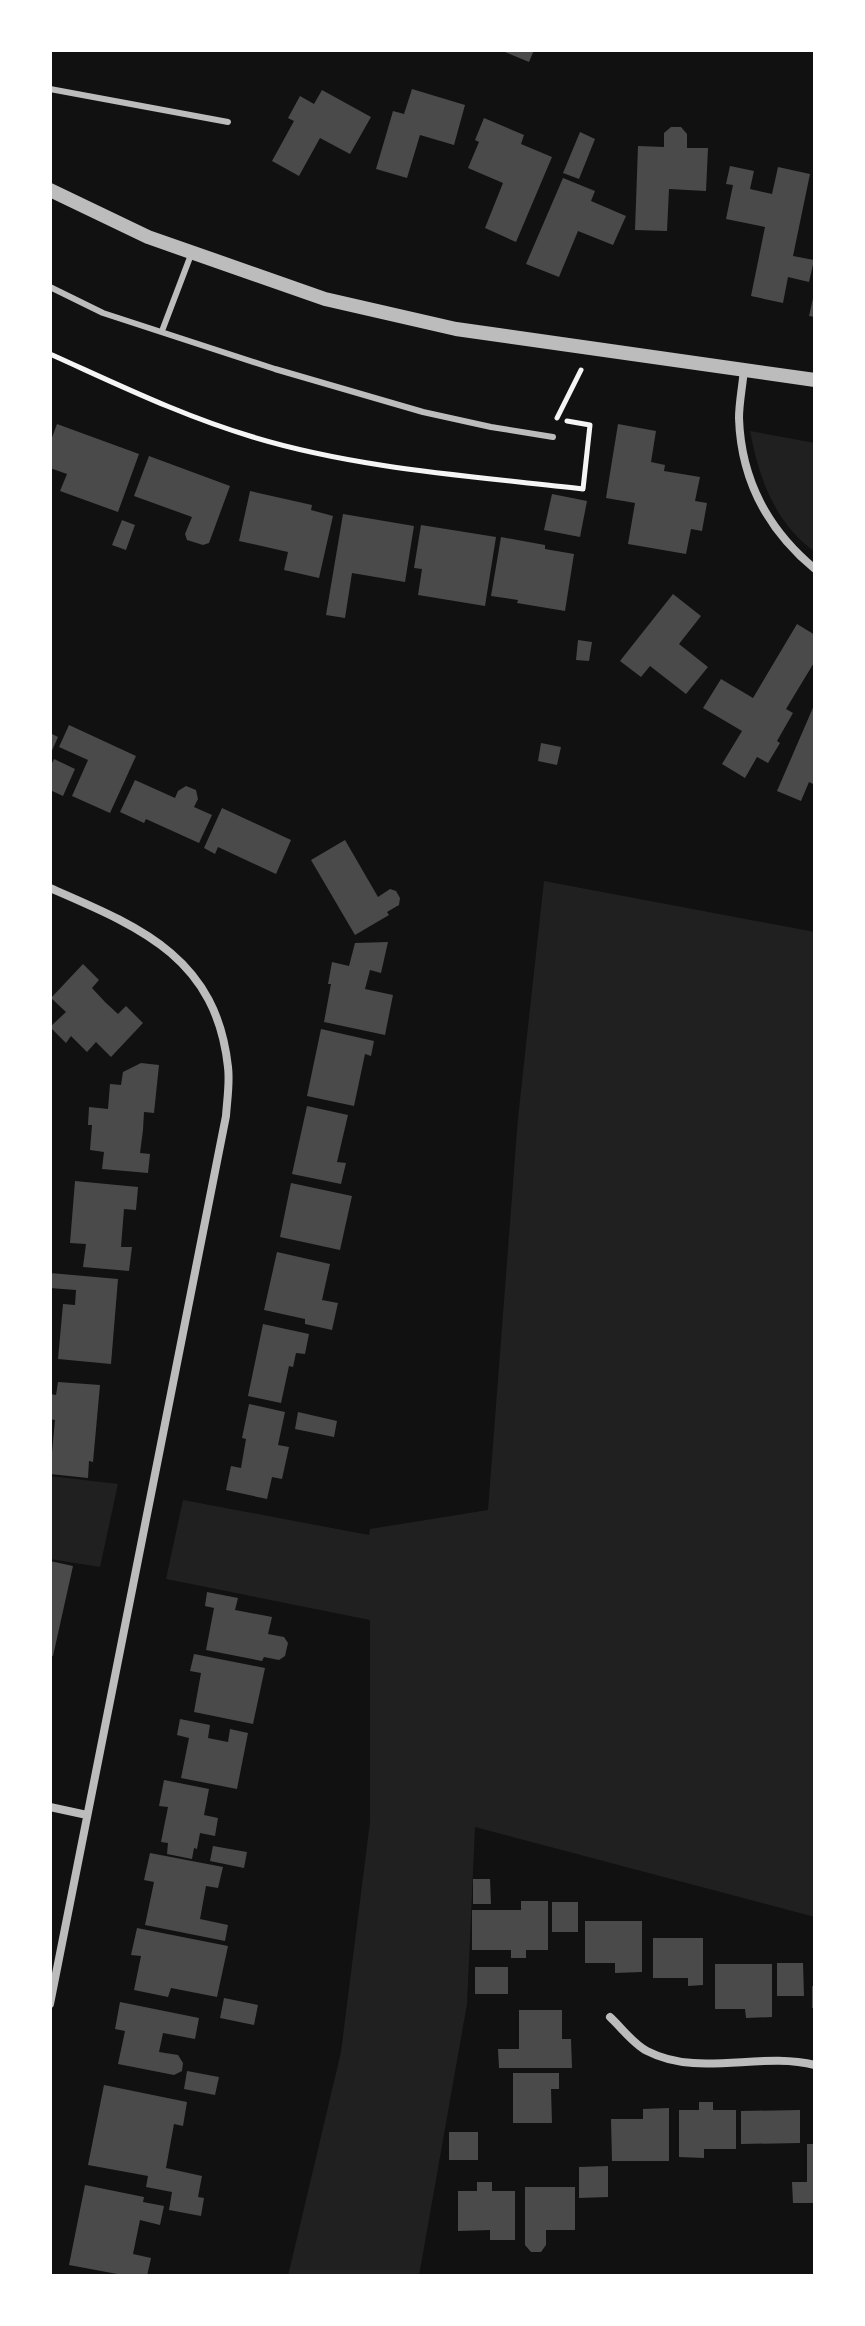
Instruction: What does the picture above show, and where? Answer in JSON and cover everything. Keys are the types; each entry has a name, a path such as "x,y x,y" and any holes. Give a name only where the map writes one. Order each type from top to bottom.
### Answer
{"street":[{"path":"50,190 148,237 325,299 456,329 815,380"},
{"path":"744,368 739,416 746,470 754,493 768,518 790,546 815,569"},
{"path":"50,888 123,920 159,941 182,961 201,987 220,1026 229,1069 226,1116 50,2004"},
{"path":"50,1807 87,1815"},
{"path":"610,2017 645,2050 669,2059 688,2062 780,2060 815,2065"}],"lane":[{"path":"50,89 228,122"},
{"path":"162,331 192,252"},
{"path":"50,287 103,313 275,369 423,412 553,437"}],"path":[{"path":"553,437 557,420 591,347"},
{"path":"50,354 169,409 254,437 346,460 583,489 590,425 557,420"}],"shaded area":[{"path":"750,431 815,443 815,552 789,527 770,498"},
{"path":"544,881 815,932 815,1917 475,1827 467,2004 419,2276 288,2276 341,2052 370,1822 370,1620 166,1579 183,1500 369,1535 370,1529 488,1510 518,1118"},
{"path":"50,1476 118,1484 100,1567 50,1559"}],"building":[{"path":"506,50 534,50 529,62"},
{"path":"412,89 465,105 454,145 420,135 407,178 376,169 393,111 404,114"},
{"path":"322,90 371,117 350,154 320,138 299,176 272,161 294,121 288,118 300,96 314,104"},
{"path":"484,118 524,135 521,144 552,157 516,242 485,228 503,183 468,168 479,142 475,140"},
{"path":"671,127 681,127 687,134 687,148 708,148 706,191 669,189 667,231 635,230 638,146 664,147 664,133"},
{"path":"580,132 595,139 579,179 563,173"},
{"path":"730,166 754,171 750,189 772,194 778,167 810,174 793,256 814,260 809,282 788,277 783,303 751,296 765,227 726,219 733,185 726,184"},
{"path":"563,178 595,191 591,201 626,216 613,245 578,231 559,277 526,264"},
{"path":"815,294 815,317 809,316"},
{"path":"57,424 139,454 118,512 60,491 67,474 50,468 50,443"},
{"path":"618,424 656,431 651,462 665,465 664,471 700,477 695,501 707,503 702,531 691,529 686,554 628,544 635,503 606,498"},
{"path":"149,456 230,486 209,543 203,545 187,540 185,534 192,517 134,496"},
{"path":"250,491 312,505 311,510 333,516 319,578 284,570 288,552 239,541"},
{"path":"552,494 587,501 580,537 544,530"},
{"path":"343,514 414,526 405,582 352,573 345,618 326,615"},
{"path":"122,520 135,525 126,550 112,545"},
{"path":"421,525 496,537 485,606 418,595 422,569 414,568"},
{"path":"501,537 574,554 565,611 491,596"},
{"path":"673,594 701,616 679,644 708,667 686,694 650,666 641,677 620,661"},
{"path":"797,624 815,635 815,661 786,709 793,713 777,741 780,743 768,763 757,757 745,778 722,764 742,731 703,708 721,679 753,698"},
{"path":"578,640 592,642 589,661 576,660"},
{"path":"815,703 815,785 809,782 801,801 777,791"},
{"path":"69,725 136,756 110,813 72,796 88,760 59,747"},
{"path":"50,733 58,737 50,755"},
{"path":"541,743 561,747 557,765 538,761"},
{"path":"54,759 75,769 63,796 50,790 50,767"},
{"path":"135,780 175,798 178,791 186,786 196,790 198,799 194,807 212,815 199,843 146,819 144,823 120,812"},
{"path":"222,808 291,840 276,874 218,847 215,854 204,848"},
{"path":"345,840 378,897 390,889 396,891 400,898 399,905 387,912 389,915 355,935 311,860"},
{"path":"388,942 381,973 370,970 365,989 393,995 385,1035 324,1022 332,962 349,966 355,943"},
{"path":"83,964 99,980 92,988 105,1002 118,1014 126,1006 143,1023 111,1057 96,1042 87,1052 71,1036 66,1043 50,1027 66,1012 51,998"},
{"path":"321,1029 374,1041 371,1056 365,1054 354,1106 307,1096"},
{"path":"141,1063 159,1065 154,1113 144,1112 140,1153 150,1154 148,1173 102,1169 104,1152 90,1150 92,1125 88,1125 89,1107 108,1109 110,1084 121,1085 123,1072"},
{"path":"307,1106 348,1115 337,1162 346,1163 341,1184 292,1174"},
{"path":"75,1181 138,1187 136,1210 124,1209 121,1247 132,1247 129,1271 83,1267 86,1244 70,1243"},
{"path":"291,1183 352,1196 340,1250 280,1237"},
{"path":"277,1252 330,1264 322,1300 338,1303 332,1330 305,1324 305,1319 264,1310"},
{"path":"50,1273 118,1279 111,1364 58,1359 63,1304 75,1305 76,1290 50,1288"},
{"path":"263,1324 309,1334 305,1354 296,1353 293,1367 289,1366 281,1403 248,1396"},
{"path":"58,1382 100,1385 93,1462 89,1461 88,1478 50,1474 55,1420 50,1419 50,1394 56,1395"},
{"path":"249,1404 285,1412 278,1445 289,1447 282,1479 272,1477 267,1499 226,1490 231,1466 241,1468 246,1439 242,1438"},
{"path":"298,1412 337,1421 334,1437 295,1429"},
{"path":"50,1561 73,1566 53,1656 50,1655"},
{"path":"207,1592 238,1598 235,1610 272,1617 268,1634 284,1637 288,1643 285,1656 279,1660 264,1657 262,1661 206,1650 214,1608 205,1606"},
{"path":"194,1654 265,1668 253,1724 194,1712 201,1673 190,1671"},
{"path":"180,1719 210,1725 208,1738 228,1742 230,1729 248,1733 237,1789 181,1778 189,1738 177,1735"},
{"path":"164,1780 209,1789 204,1815 218,1818 215,1836 200,1833 192,1859 167,1854 168,1843 161,1842 168,1807 159,1806"},
{"path":"213,1846 247,1852 244,1868 210,1861"},
{"path":"150,1853 223,1867 218,1888 206,1886 200,1919 228,1925 225,1941 145,1925 154,1882 144,1880"},
{"path":"473,1879 490,1879 491,1904 473,1904"},
{"path":"521,1901 548,1901 548,1950 526,1950 526,1958 511,1958 511,1950 472,1950 472,1910 521,1910"},
{"path":"552,1902 578,1902 578,1932 552,1932"},
{"path":"585,1921 642,1921 642,1972 615,1973 615,1963 585,1963"},
{"path":"137,1928 228,1946 217,1997 171,1988 168,1997 134,1990 141,1956 131,1955"},
{"path":"653,1938 703,1938 703,1985 688,1986 688,1978 653,1978"},
{"path":"777,1963 803,1963 804,1996 777,1996"},
{"path":"715,1964 772,1964 772,2017 746,2018 745,2009 715,2009"},
{"path":"475,1967 508,1967 508,1994 475,1994"},
{"path":"812,1986 815,1986 815,2008 812,2008"},
{"path":"224,1998 258,2005 254,2025 220,2018"},
{"path":"120,2002 199,2018 195,2039 163,2033 159,2052 178,2055 183,2063 182,2071 174,2075 118,2064 125,2031 115,2029"},
{"path":"519,2010 562,2010 562,2039 571,2039 572,2068 499,2068 498,2049 519,2049"},
{"path":"187,2071 219,2077 215,2095 184,2089"},
{"path":"513,2073 559,2073 559,2089 551,2089 552,2123 513,2123"},
{"path":"104,2085 187,2102 183,2126 174,2124 166,2168 202,2176 198,2197 204,2198 201,2216 169,2210 172,2192 146,2187 148,2176 88,2165"},
{"path":"699,2102 713,2102 713,2110 736,2110 736,2149 704,2149 704,2158 679,2157 679,2110 699,2110"},
{"path":"669,2108 669,2161 612,2161 611,2119 643,2119 643,2109"},
{"path":"800,2110 800,2143 741,2144 741,2111"},
{"path":"449,2132 478,2132 478,2160 449,2160"},
{"path":"807,2144 815,2144 815,2203 793,2203 792,2182 807,2182"},
{"path":"608,2166 608,2197 579,2198 579,2167"},
{"path":"477,2182 492,2182 492,2191 515,2191 515,2240 490,2240 490,2230 458,2231 458,2191 477,2191"},
{"path":"85,2185 144,2197 143,2202 164,2206 160,2225 140,2220 133,2254 151,2258 147,2276 128,2276 69,2265"},
{"path":"525,2187 575,2187 575,2230 546,2230 546,2245 541,2252 531,2252 525,2245"}]}
